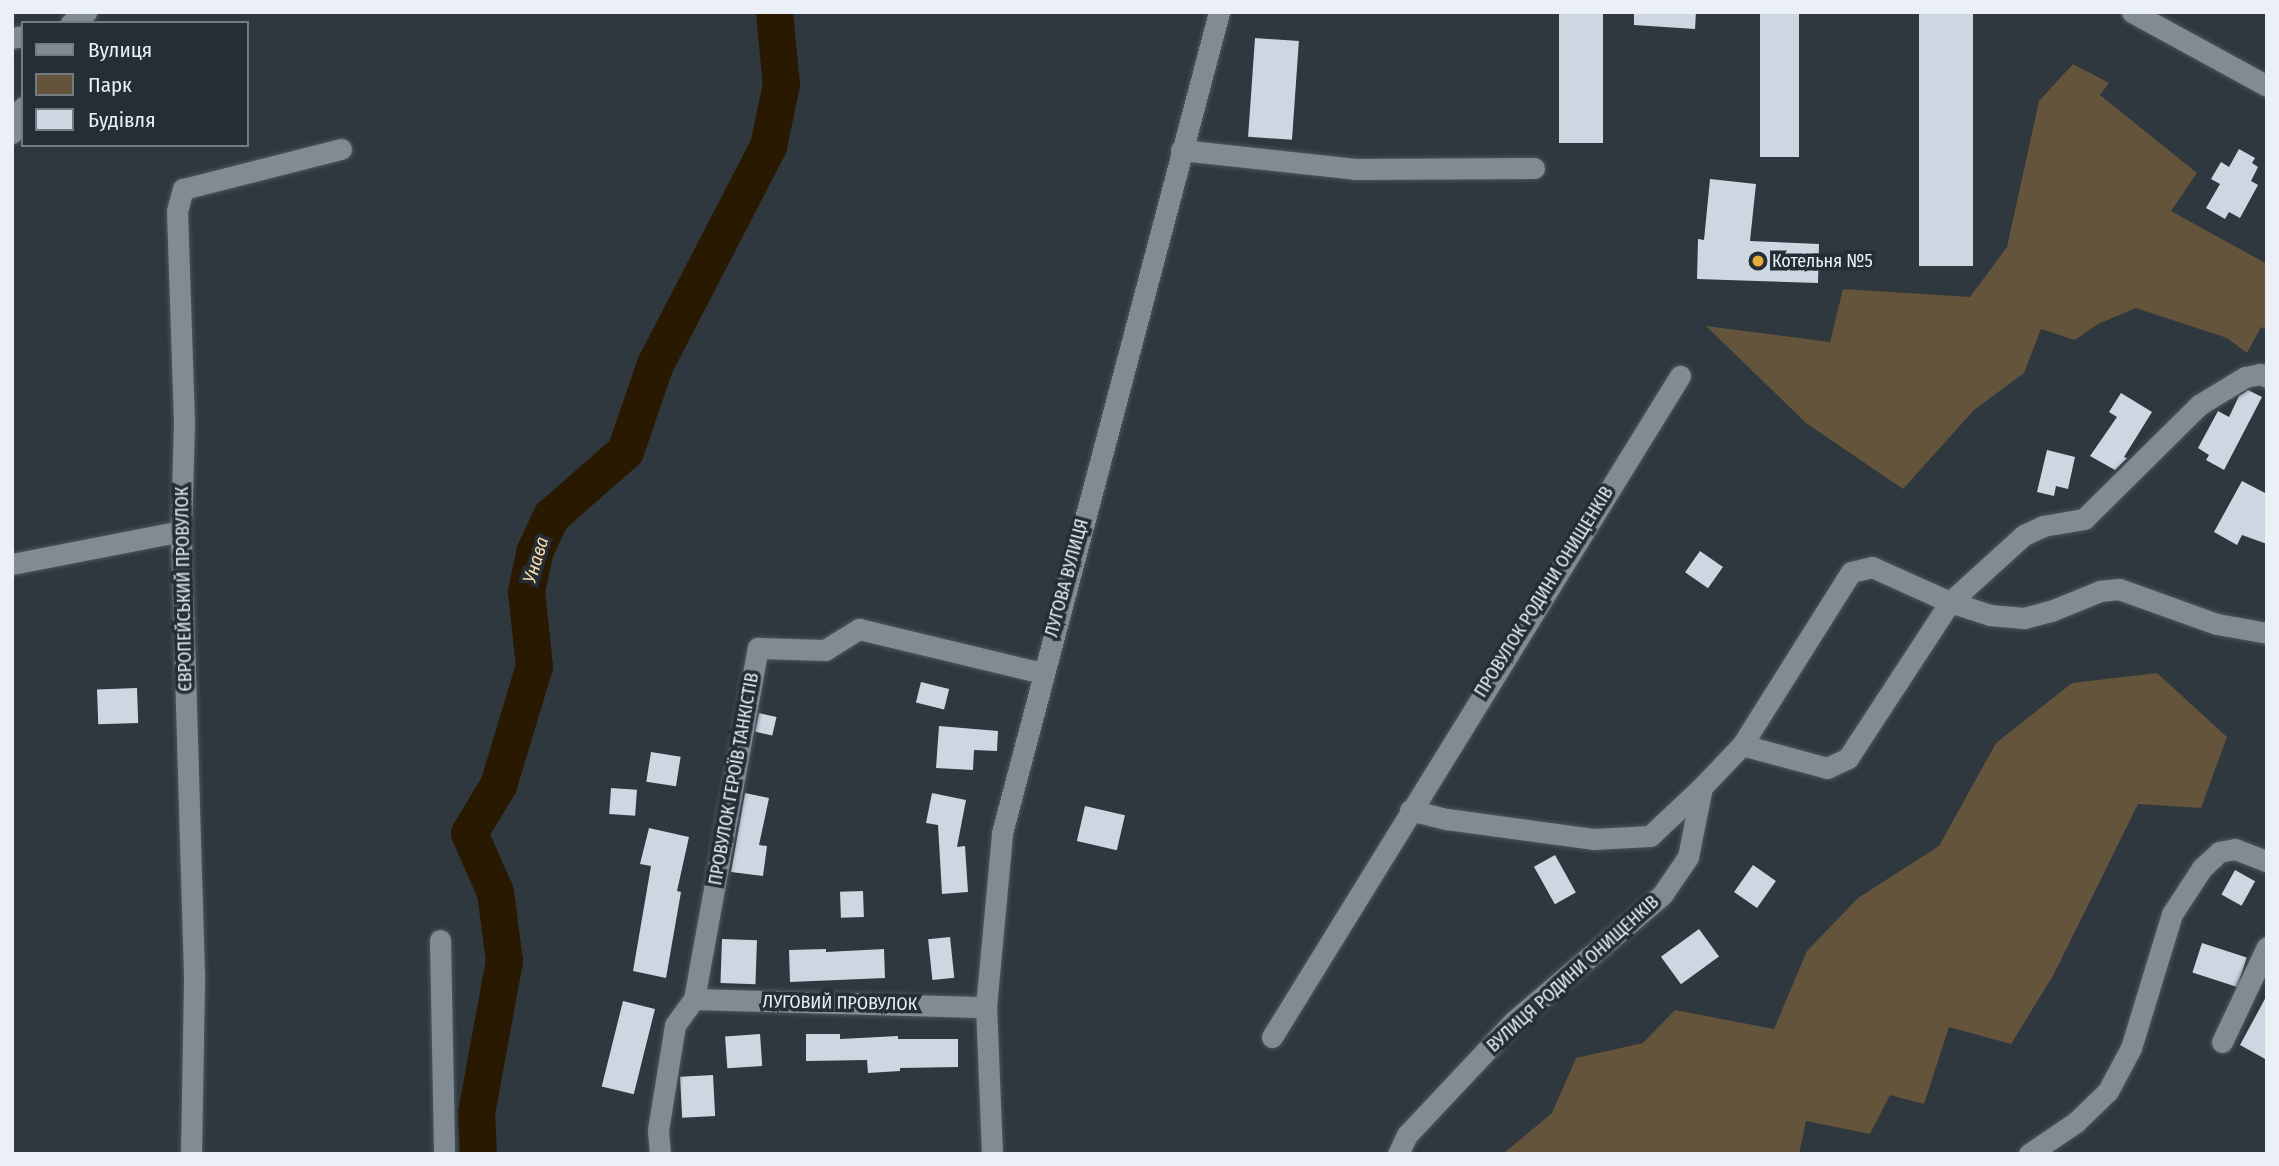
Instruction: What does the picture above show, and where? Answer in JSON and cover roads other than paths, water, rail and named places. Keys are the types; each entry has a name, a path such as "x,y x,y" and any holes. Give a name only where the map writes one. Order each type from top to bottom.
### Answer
{"street":[{"name":"ЛУГОВА ВУЛИЦЯ","path":"992,1154 986,1007 1002,833 1042,673 1219,12"},
{"path":"2132,12 2267,86"},
{"path":"12,133 21,112"},
{"name":"ЄВРОПЕЙСЬКИЙ ПРОВУЛОК","path":"191,1154 194,975 181,531 184,422 177,211 183,189 341,149"},
{"path":"1181,150 1355,169 1534,168"},
{"path":"1742,745 1827,768 1848,758 1950,602 2024,535 2043,526 2084,519 2199,405 2245,377 2260,374 2267,377"},
{"name":"ПРОВУЛОК РОДИНИ ОНИЩЕНКІВ","path":"1272,1037 1680,376"},
{"path":"12,564 181,531"},
{"path":"1410,810 1447,819 1593,839 1650,836 1742,745 1851,572 1872,567 1950,602 1990,615 2024,618 2051,611 2100,591 2119,589 2217,624 2267,633"},
{"name":"ПРОВУЛОК ГЕРОЇВ ТАНКІСТІВ","path":"660,1154 658,1130 675,1025 694,999 758,649 825,650 859,629 1042,673"},
{"name":"ВУЛИЦЯ РОДИНИ ОНИЩЕНКІВ","path":"1398,1154 1407,1135 1514,1021 1662,895 1688,857 1702,787"},
{"path":"2029,1154 2076,1122 2108,1091 2131,1048 2172,914 2202,868 2220,852 2235,849 2267,861"},
{"path":"440,940 444,1154"},
{"path":"2222,1042 2267,947"},
{"name":"ЛУГОВИЙ ПРОВУЛОК","path":"694,999 986,1007"}],"waterway":[{"name":"Унава","path":"478,1154 476,1113 504,961 495,892 469,833 498,785 534,666 526,591 534,552 551,516 625,451 655,364 768,146 781,84 774,12"}],"place":[{"name":"Котельня №5","path":"1758,261"}]}
